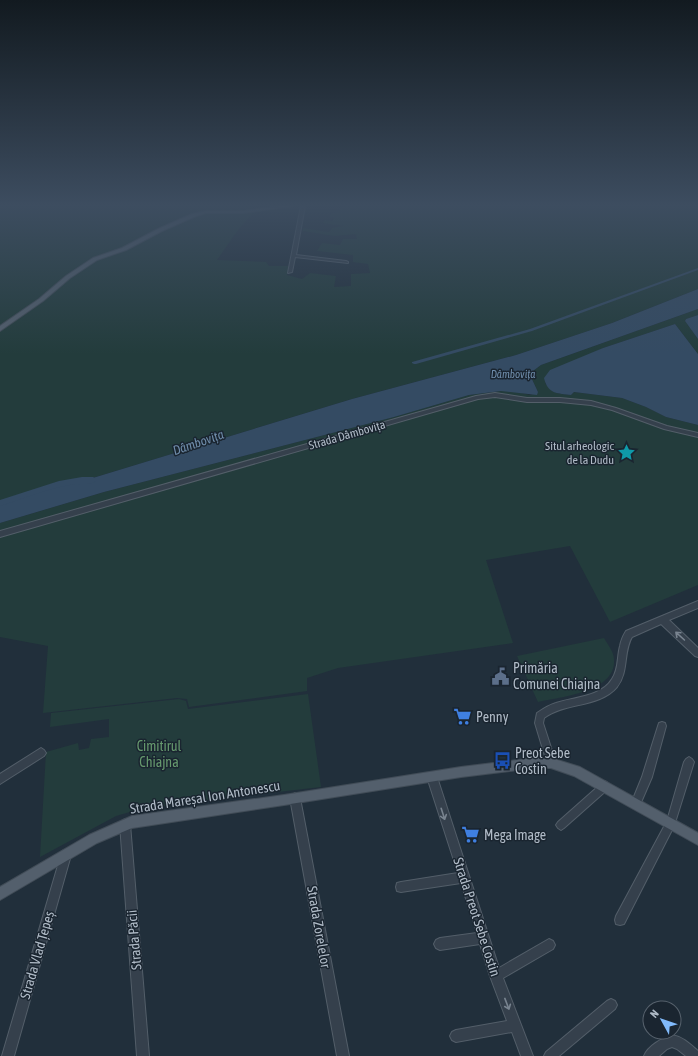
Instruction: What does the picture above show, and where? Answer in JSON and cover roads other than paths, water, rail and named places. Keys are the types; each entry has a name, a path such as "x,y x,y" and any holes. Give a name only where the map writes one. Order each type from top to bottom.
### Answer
{"main road":[{"path":"0,329 41,300 74,273 98,258 106,255"},
{"name":"Strada Mareșal Ion Antonescu","path":"0,894 93,839 125,824 140,820 525,764 551,763 576,771 698,839"}],"street":[{"path":"290,272 294,256 346,262"},
{"name":"Strada Dâmbovița","path":"0,534 478,397 494,396 527,400 565,400 591,403 614,409 666,428 698,435"},
{"path":"551,763 539,723 540,716 549,710 585,701 606,690 616,682 620,672 624,644 627,636 632,632 698,604"},
{"path":"662,619 698,653"},
{"path":"636,804 647,777 662,726"},
{"path":"0,779 41,753"},
{"path":"620,920 671,823 689,762"},
{"name":"Strada Preot Sebe Costin","path":"432,777 496,976 527,1056"},
{"path":"561,825 605,786"},
{"name":"Strada Zorelelor","path":"295,798 342,1056"},
{"name":"Strada Păcii","path":"125,824 143,1056"},
{"name":"Strada Vlad Țepeș","path":"8,1056 66,854"},
{"path":"401,887 464,877"},
{"path":"440,944 484,938"},
{"path":"496,976 550,945"},
{"path":"550,1056 611,1005"},
{"path":"456,1036 515,1025"},
{"path":"650,1056 666,1042 672,1041 677,1042 695,1056"}],"water":[{"name":"Dâmbovița","path":"698,289 698,309 541,365 533,371 531,377 538,392 537,395 501,391 469,395 394,417 104,492 0,523 0,501 96,477 352,399 516,355 612,323"},
{"path":"698,315 698,339 685,321 686,319"},
{"path":"675,324 698,354 698,425 666,417 646,407 622,398 574,392 571,395 558,393 548,388 546,384 544,378 550,370 603,348"}],"waterway":[{"path":"414,363 531,330 698,269"},
{"name":"Dâmbovița","path":"0,503 59,484 82,480 93,480"}],"place":[{"name":"Situl arheologic de la Dudu","path":"627,453"},
{"name":"Primăria Comunei Chiajna","path":"500,676"},
{"name":"Penny","path":"463,717"},
{"name":"Preot Sebe Costin","path":"502,761"},
{"name":"Mega Image","path":"471,835"}],"park label":[{"name":"Cimitirul Chiajna","path":"159,754"}]}
